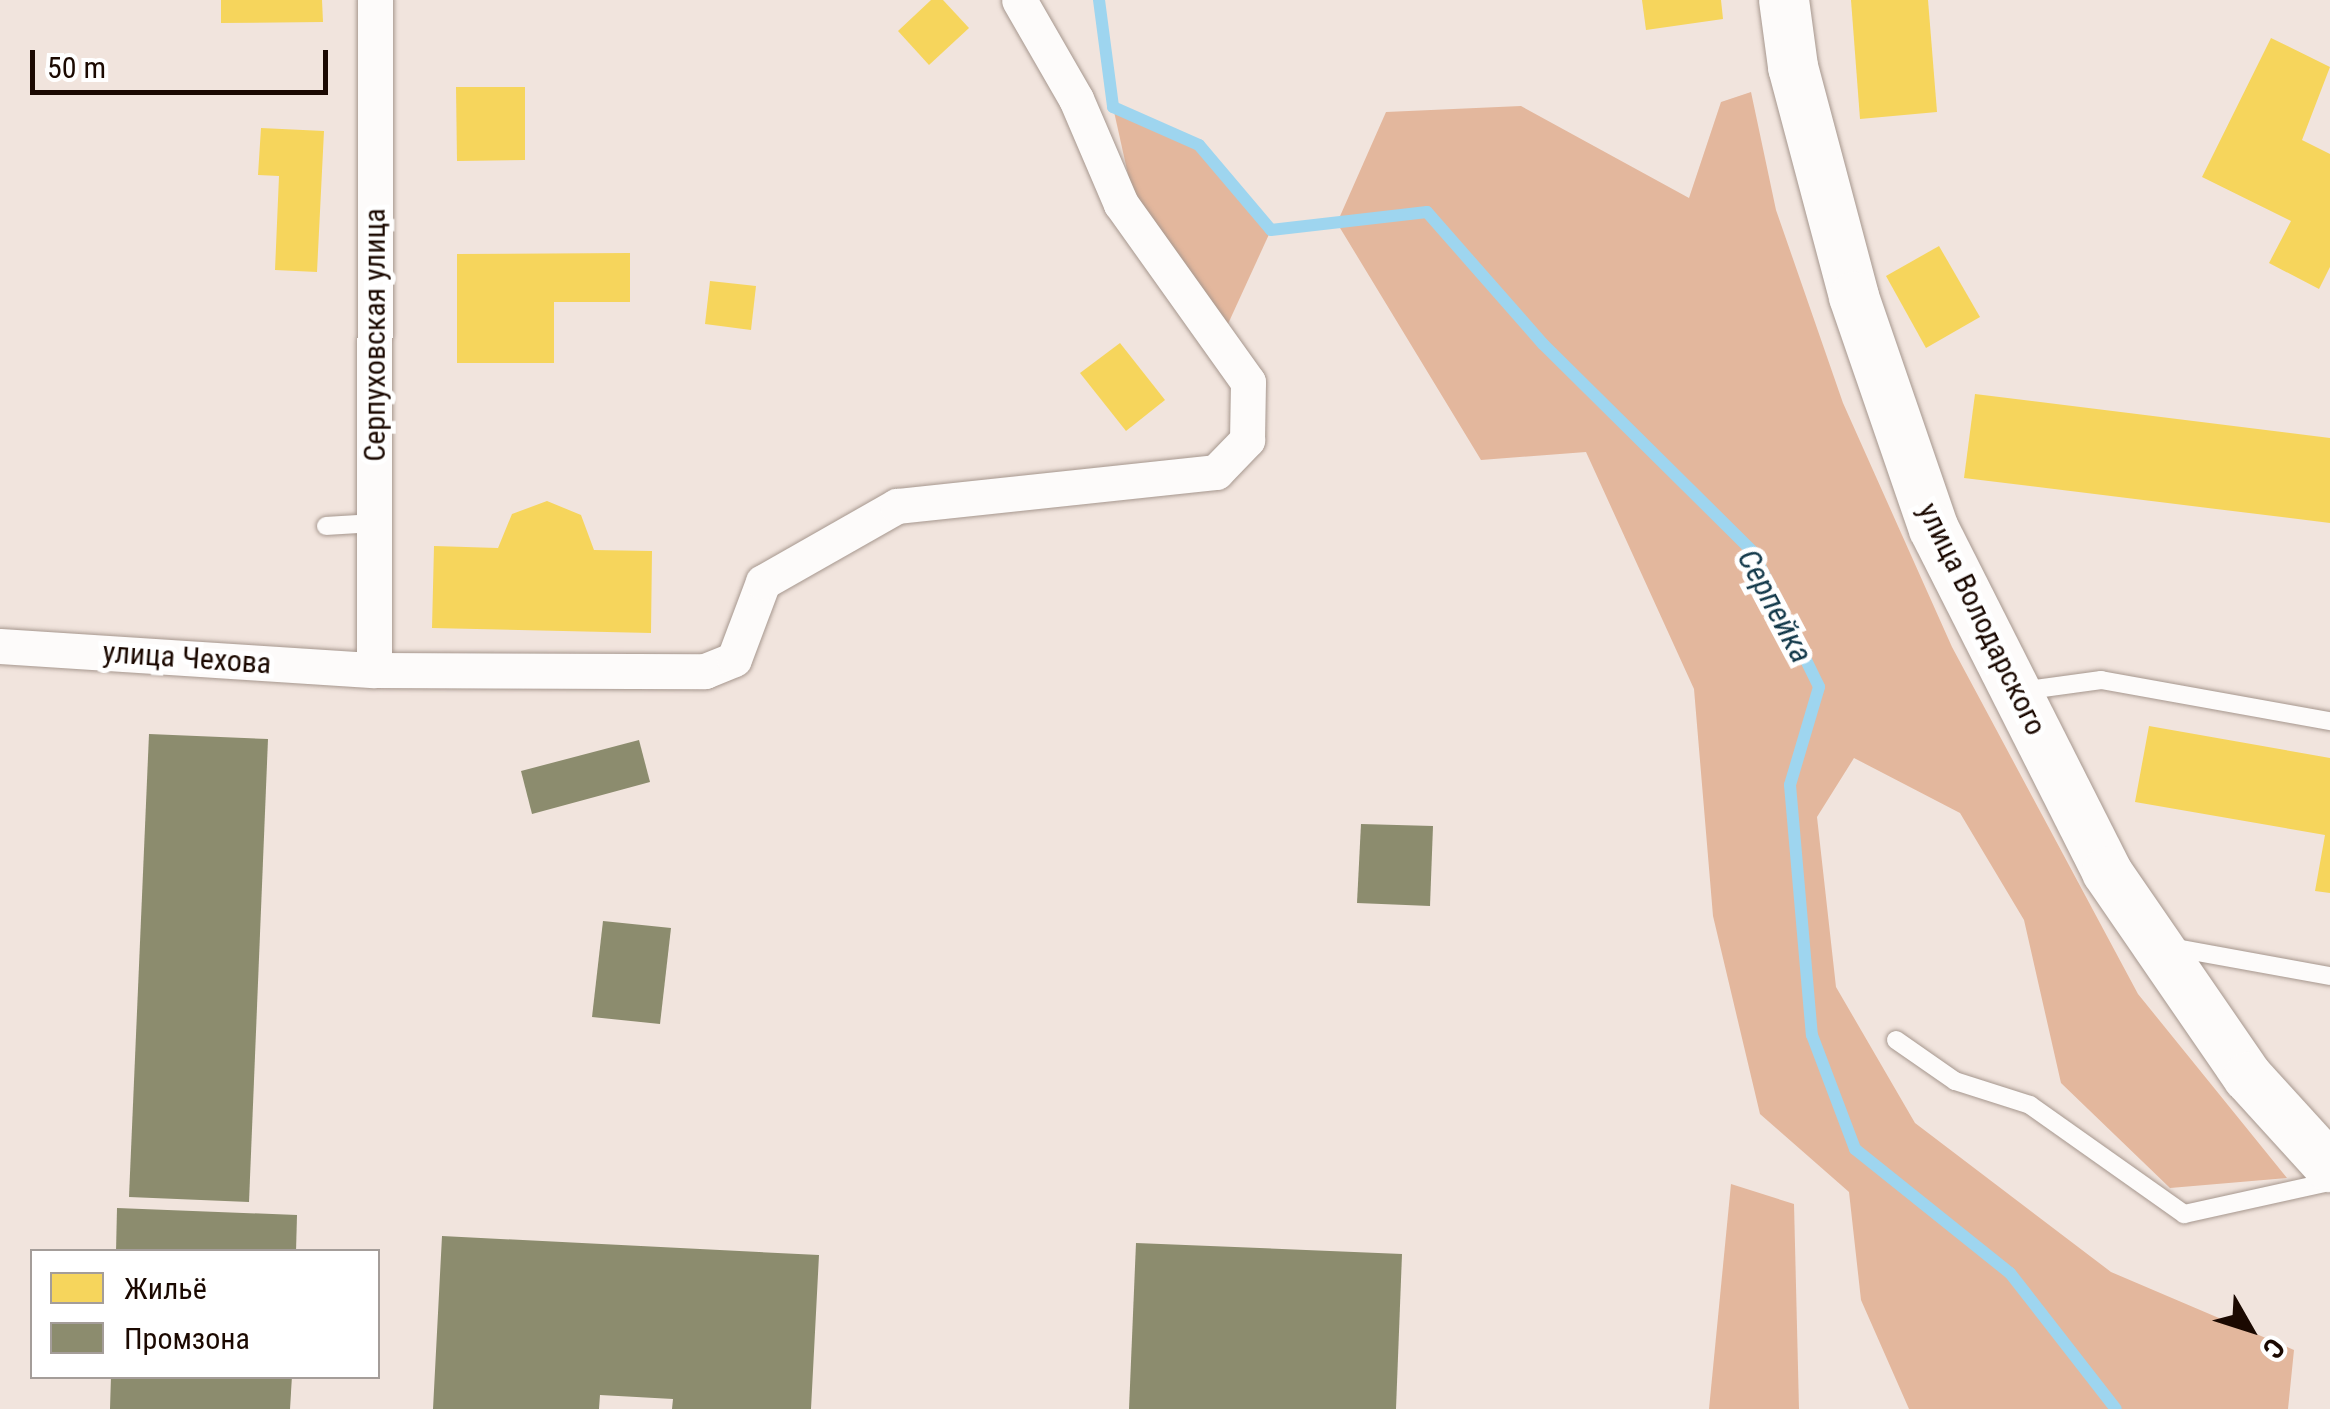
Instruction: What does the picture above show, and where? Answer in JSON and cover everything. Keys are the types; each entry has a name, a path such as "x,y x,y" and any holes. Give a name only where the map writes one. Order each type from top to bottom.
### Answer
{"main road":[{"name":"улица Володарского","path":"1784,0 1792,67 1854,297 1934,529 2016,692 2154,944 2248,1076 2330,1167"}],"street":[{"name":"Серпуховская улица","path":"374,670 376,0"},
{"name":"улица Чехова","path":"0,646 374,670 705,671 734,659 763,582 896,506 1201,479 1233,461 1251,422 1248,382 1121,204 1076,99 1019,0"}],"lane":[{"path":"326,526 374,524"},
{"path":"2016,692 2102,680 2330,721"},
{"path":"2154,944 2330,976"},
{"path":"1896,1040 1955,1080 2030,1105 2184,1214 2330,1182"}],"shaded area":[{"path":"1751,92 1776,210 1843,403 1952,647 2138,994 2287,1178 2170,1188 2061,1083 2024,920 1960,813 1854,758 1817,817 1836,987 1915,1123 2111,1272 2294,1350 2288,1409 1909,1409 1861,1300 1849,1192 1760,1114 1713,916 1694,689 1586,452 1481,460 1337,223 1386,112 1521,106 1689,198 1721,102"},
{"path":"1113,107 1199,145 1271,230 1222,337 1137,215"},
{"path":"1731,1184 1794,1204 1799,1409 1709,1409"}],"building: Жильё":[{"path":"221,0 322,0 323,22 221,23"},
{"path":"931,0 943,0 969,28 929,65 898,31"},
{"path":"1642,0 1721,0 1723,19 1646,30"},
{"path":"1851,0 1928,0 1937,112 1860,119"},
{"path":"2271,38 2330,67 2302,140 2330,154 2330,267 2319,289 2269,263 2291,221 2202,177"},
{"path":"456,87 525,87 525,160 457,161"},
{"path":"261,128 324,131 317,272 275,270 279,176 258,175"},
{"path":"1939,246 1980,317 1926,348 1886,276"},
{"path":"630,253 630,302 554,302 554,363 457,363 457,254"},
{"path":"710,281 756,286 751,330 705,324"},
{"path":"1120,343 1165,400 1126,431 1080,373"},
{"path":"1975,394 2330,438 2330,523 1964,478"},
{"path":"547,501 581,515 594,550 652,551 651,633 432,628 434,546 498,548 512,514"},
{"path":"2149,726 2330,758 2330,893 2315,891 2325,835 2135,802"}],"building: Промзона":[{"path":"149,734 268,739 249,1202 129,1197"},
{"path":"639,740 650,782 532,814 521,771"},
{"path":"1361,824 1433,826 1430,906 1357,903"},
{"path":"603,921 671,928 660,1024 592,1017"},
{"path":"117,1208 297,1215 296,1249 116,1249"},
{"path":"442,1236 819,1255 811,1409 672,1409 673,1399 600,1395 599,1409 433,1409"},
{"path":"1136,1243 1402,1254 1396,1409 1129,1409"},
{"path":"111,1379 292,1379 290,1409 110,1409"}],"waterway":[{"name":"Серпейка","path":"1099,0 1113,107 1199,145 1271,230 1427,212 1543,344 1753,552 1819,687 1790,785 1812,1035 1855,1149 2010,1273 2116,1409"}]}
